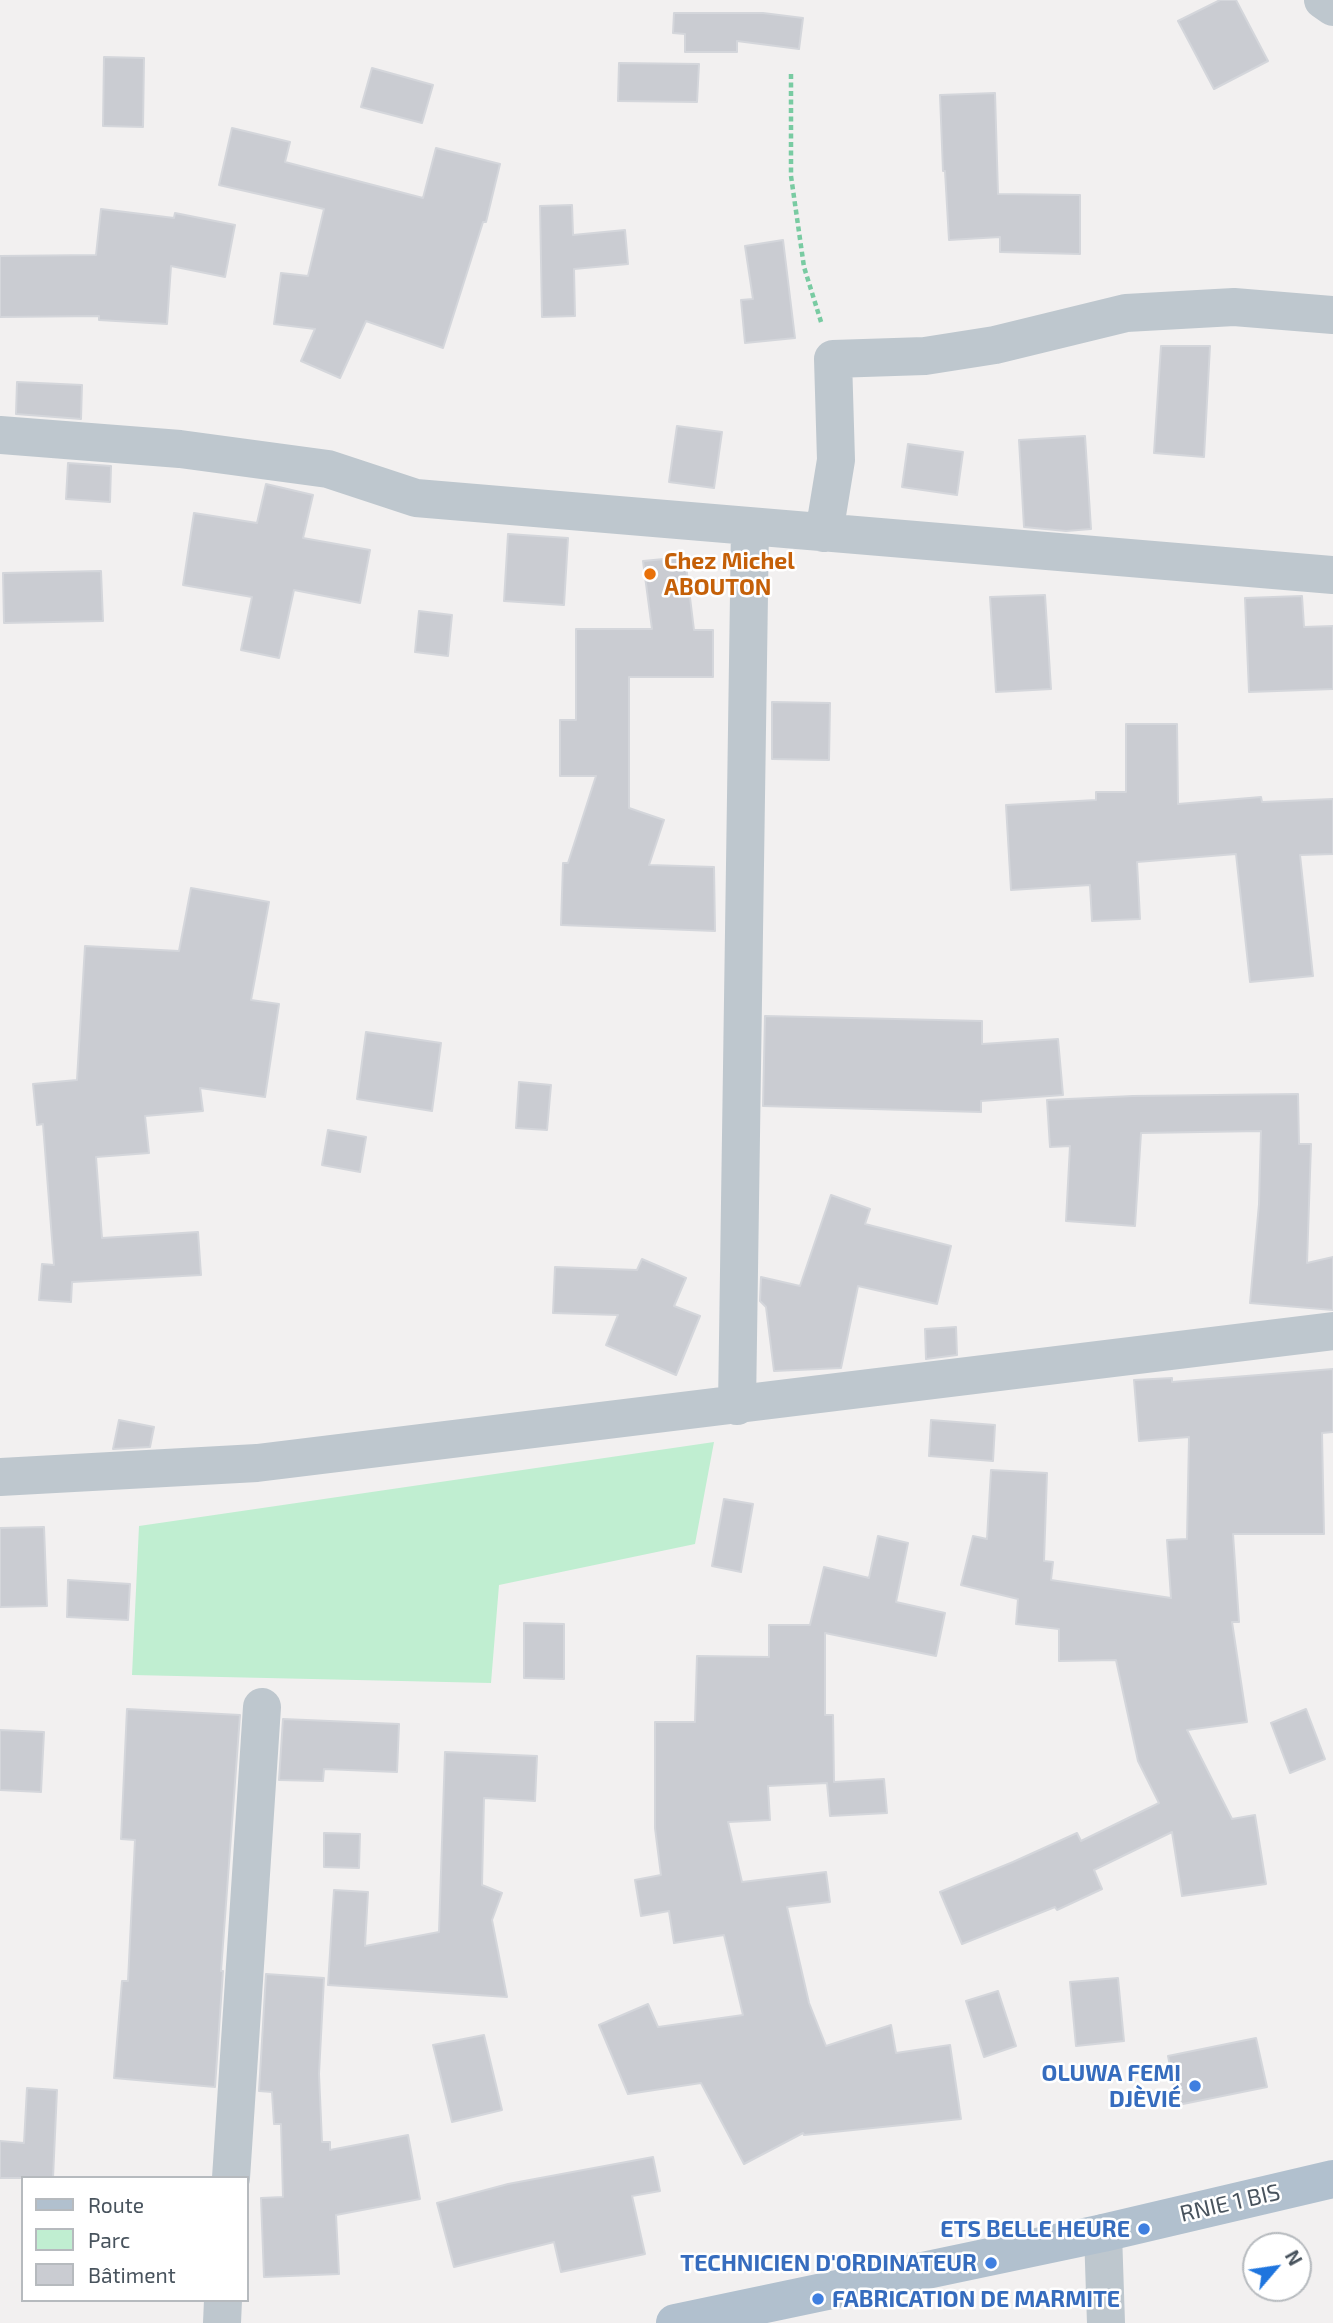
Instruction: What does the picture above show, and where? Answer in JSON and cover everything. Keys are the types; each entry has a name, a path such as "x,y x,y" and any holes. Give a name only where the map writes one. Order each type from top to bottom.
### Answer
{"main road":[{"name":"RNIE 1 BIS","path":"675,2323 1103,2233 1333,2179"}],"street":[{"path":"1323,0 1333,7"},
{"path":"824,533 836,460 833,359 925,356 984,347 1126,313 1234,307 1333,315"},
{"path":"0,435 180,449 328,469 416,498 1333,575"},
{"path":"737,1406 750,526"},
{"path":"0,1477 257,1463 1333,1331"},
{"path":"231,2176 262,1707"},
{"path":"1103,2233 1106,2323"},
{"path":"222,2323 223,2302"}],"path":[{"path":"791,74 791,176 798,228 804,267 833,359"}],"green space":[{"path":"714,1442 695,1544 499,1585 491,1683 132,1675 139,1526"}],"building":[{"path":"1220,0 1236,0 1268,61 1214,89 1178,21"},
{"path":"674,13 763,13 803,18 799,49 737,41 737,52 685,52 685,34 673,33"},
{"path":"104,57 144,58 143,127 103,126"},
{"path":"619,63 699,64 697,102 618,101"},
{"path":"372,68 433,85 422,123 361,107"},
{"path":"995,93 998,194 1080,195 1080,254 1000,252 1000,237 949,240 940,95"},
{"path":"232,128 290,142 285,162 423,198 436,148 500,164 486,222 483,222 443,348 366,321 340,378 301,361 315,329 274,324 281,273 308,276 324,209 219,185"},
{"path":"572,205 573,235 625,230 628,264 574,269 575,316 542,317 540,206"},
{"path":"101,209 174,218 175,213 235,225 225,277 171,266 167,324 99,320 99,316 0,317 0,256 96,255"},
{"path":"783,240 795,338 745,343 741,300 753,299 745,246"},
{"path":"1161,346 1210,346 1204,457 1154,453"},
{"path":"17,382 82,385 81,419 16,414"},
{"path":"677,426 722,432 714,488 669,482"},
{"path":"1085,436 1091,529 1066,531 1024,527 1019,440"},
{"path":"908,444 963,452 957,495 902,487"},
{"path":"68,463 111,466 110,502 66,499"},
{"path":"266,484 313,495 303,538 370,550 360,603 294,590 279,658 241,650 252,597 183,585 194,513 257,523"},
{"path":"508,534 568,538 564,605 504,601"},
{"path":"685,557 694,630 713,630 713,677 629,677 629,808 664,820 649,865 714,867 715,931 561,925 563,863 568,863 596,776 560,776 560,720 576,720 576,629 652,629 643,561"},
{"path":"101,571 103,621 4,623 3,573"},
{"path":"1045,595 1051,689 996,692 990,597"},
{"path":"1302,596 1304,627 1333,626 1333,689 1249,692 1245,598"},
{"path":"419,611 452,615 448,656 415,652"},
{"path":"772,702 830,703 829,760 772,759"},
{"path":"1126,724 1177,724 1178,804 1261,797 1262,802 1333,799 1333,854 1300,855 1313,976 1250,982 1236,854 1137,862 1140,919 1092,921 1090,885 1011,890 1006,805 1096,800 1096,792 1126,792"},
{"path":"191,888 269,902 251,1000 279,1004 265,1097 200,1088 203,1111 145,1116 149,1153 96,1157 102,1238 198,1232 201,1275 72,1282 71,1302 39,1300 42,1264 54,1265 43,1124 37,1125 33,1084 77,1080 85,946 179,951"},
{"path":"765,1016 982,1021 982,1044 1058,1039 1063,1095 981,1101 981,1112 763,1106"},
{"path":"366,1032 441,1043 432,1111 357,1099"},
{"path":"519,1082 551,1085 547,1130 516,1128"},
{"path":"1298,1094 1299,1144 1311,1144 1307,1263 1333,1257 1333,1310 1250,1303 1259,1204 1261,1131 1141,1133 1135,1226 1066,1221 1070,1146 1050,1147 1047,1100"},
{"path":"328,1130 366,1137 360,1172 322,1165"},
{"path":"831,1195 870,1209 865,1224 951,1246 937,1304 858,1286 841,1368 774,1371 766,1307 760,1301 761,1277 800,1286"},
{"path":"642,1259 686,1278 674,1306 700,1316 676,1375 606,1345 618,1315 553,1313 555,1267 637,1270"},
{"path":"956,1327 957,1355 926,1359 925,1329"},
{"path":"1333,1369 1333,1432 1322,1433 1324,1534 1233,1534 1239,1622 1232,1622 1247,1722 1187,1730 1232,1819 1255,1815 1266,1884 1182,1896 1172,1832 1094,1870 1102,1889 1057,1910 1055,1907 962,1944 940,1892 1077,1833 1081,1841 1159,1803 1138,1761 1116,1660 1059,1661 1059,1629 1016,1624 1018,1599 961,1585 973,1536 987,1539 991,1470 1047,1473 1044,1561 1053,1562 1051,1580 1171,1598 1167,1540 1187,1539 1189,1437 1139,1441 1134,1380 1172,1378 1172,1382"},
{"path":"119,1420 154,1427 150,1447 113,1449"},
{"path":"931,1420 995,1425 993,1461 929,1456"},
{"path":"724,1499 753,1504 741,1572 712,1566"},
{"path":"44,1527 47,1606 0,1607 0,1528"},
{"path":"878,1536 908,1543 896,1602 945,1613 936,1656 825,1633 825,1715 833,1715 834,1782 884,1779 887,1813 830,1816 827,1783 768,1786 770,1820 728,1822 742,1882 826,1872 830,1902 787,1907 809,2003 826,2046 891,2025 896,2053 950,2045 961,2119 803,2133 744,2164 701,2083 628,2094 599,2025 648,2004 658,2027 743,2015 724,1935 674,1943 669,1911 641,1916 635,1880 661,1875 655,1828 655,1722 695,1722 697,1656 769,1657 769,1625 810,1625 824,1567 869,1578"},
{"path":"68,1580 130,1584 128,1620 67,1617"},
{"path":"524,1623 564,1624 564,1679 524,1678"},
{"path":"127,1709 240,1715 215,2087 114,2078 122,1981 128,1981 135,1840 121,1839"},
{"path":"1306,1709 1325,1759 1290,1773 1271,1723"},
{"path":"283,1719 399,1724 397,1772 324,1769 323,1781 279,1780"},
{"path":"0,1730 44,1732 41,1792 0,1790"},
{"path":"445,1752 537,1756 535,1801 484,1798 482,1885 502,1893 492,1920 507,1997 328,1985 334,1890 368,1892 365,1946 439,1932"},
{"path":"324,1833 360,1834 359,1868 324,1867"},
{"path":"266,1974 324,1978 319,2074 322,2142 330,2142 330,2150 408,2135 420,2199 336,2215 339,2274 264,2277 261,2198 283,2197 281,2124 274,2124 272,2092 259,2091"},
{"path":"1118,1978 1124,2041 1076,2046 1070,1982"},
{"path":"998,1991 1016,2046 984,2057 966,2001"},
{"path":"484,2035 502,2110 452,2122 433,2045"},
{"path":"1256,2038 1267,2087 1178,2105 1168,2056"},
{"path":"27,2088 57,2090 53,2176 0,2178 0,2141 24,2143"},
{"path":"653,2157 660,2191 632,2196 645,2254 561,2272 554,2242 454,2267 437,2203 508,2184"}],"place":[{"name":"Chez Michel ABOUTON","path":"650,574"},
{"name":"OLUWA FEMI DJÈVIÉ","path":"1195,2086"},
{"name":"ETS BELLE HEURE","path":"1144,2229"},
{"name":"TECHNICIEN D'ORDINATEUR","path":"991,2263"},
{"name":"FABRICATION DE MARMITE","path":"818,2299"}]}
